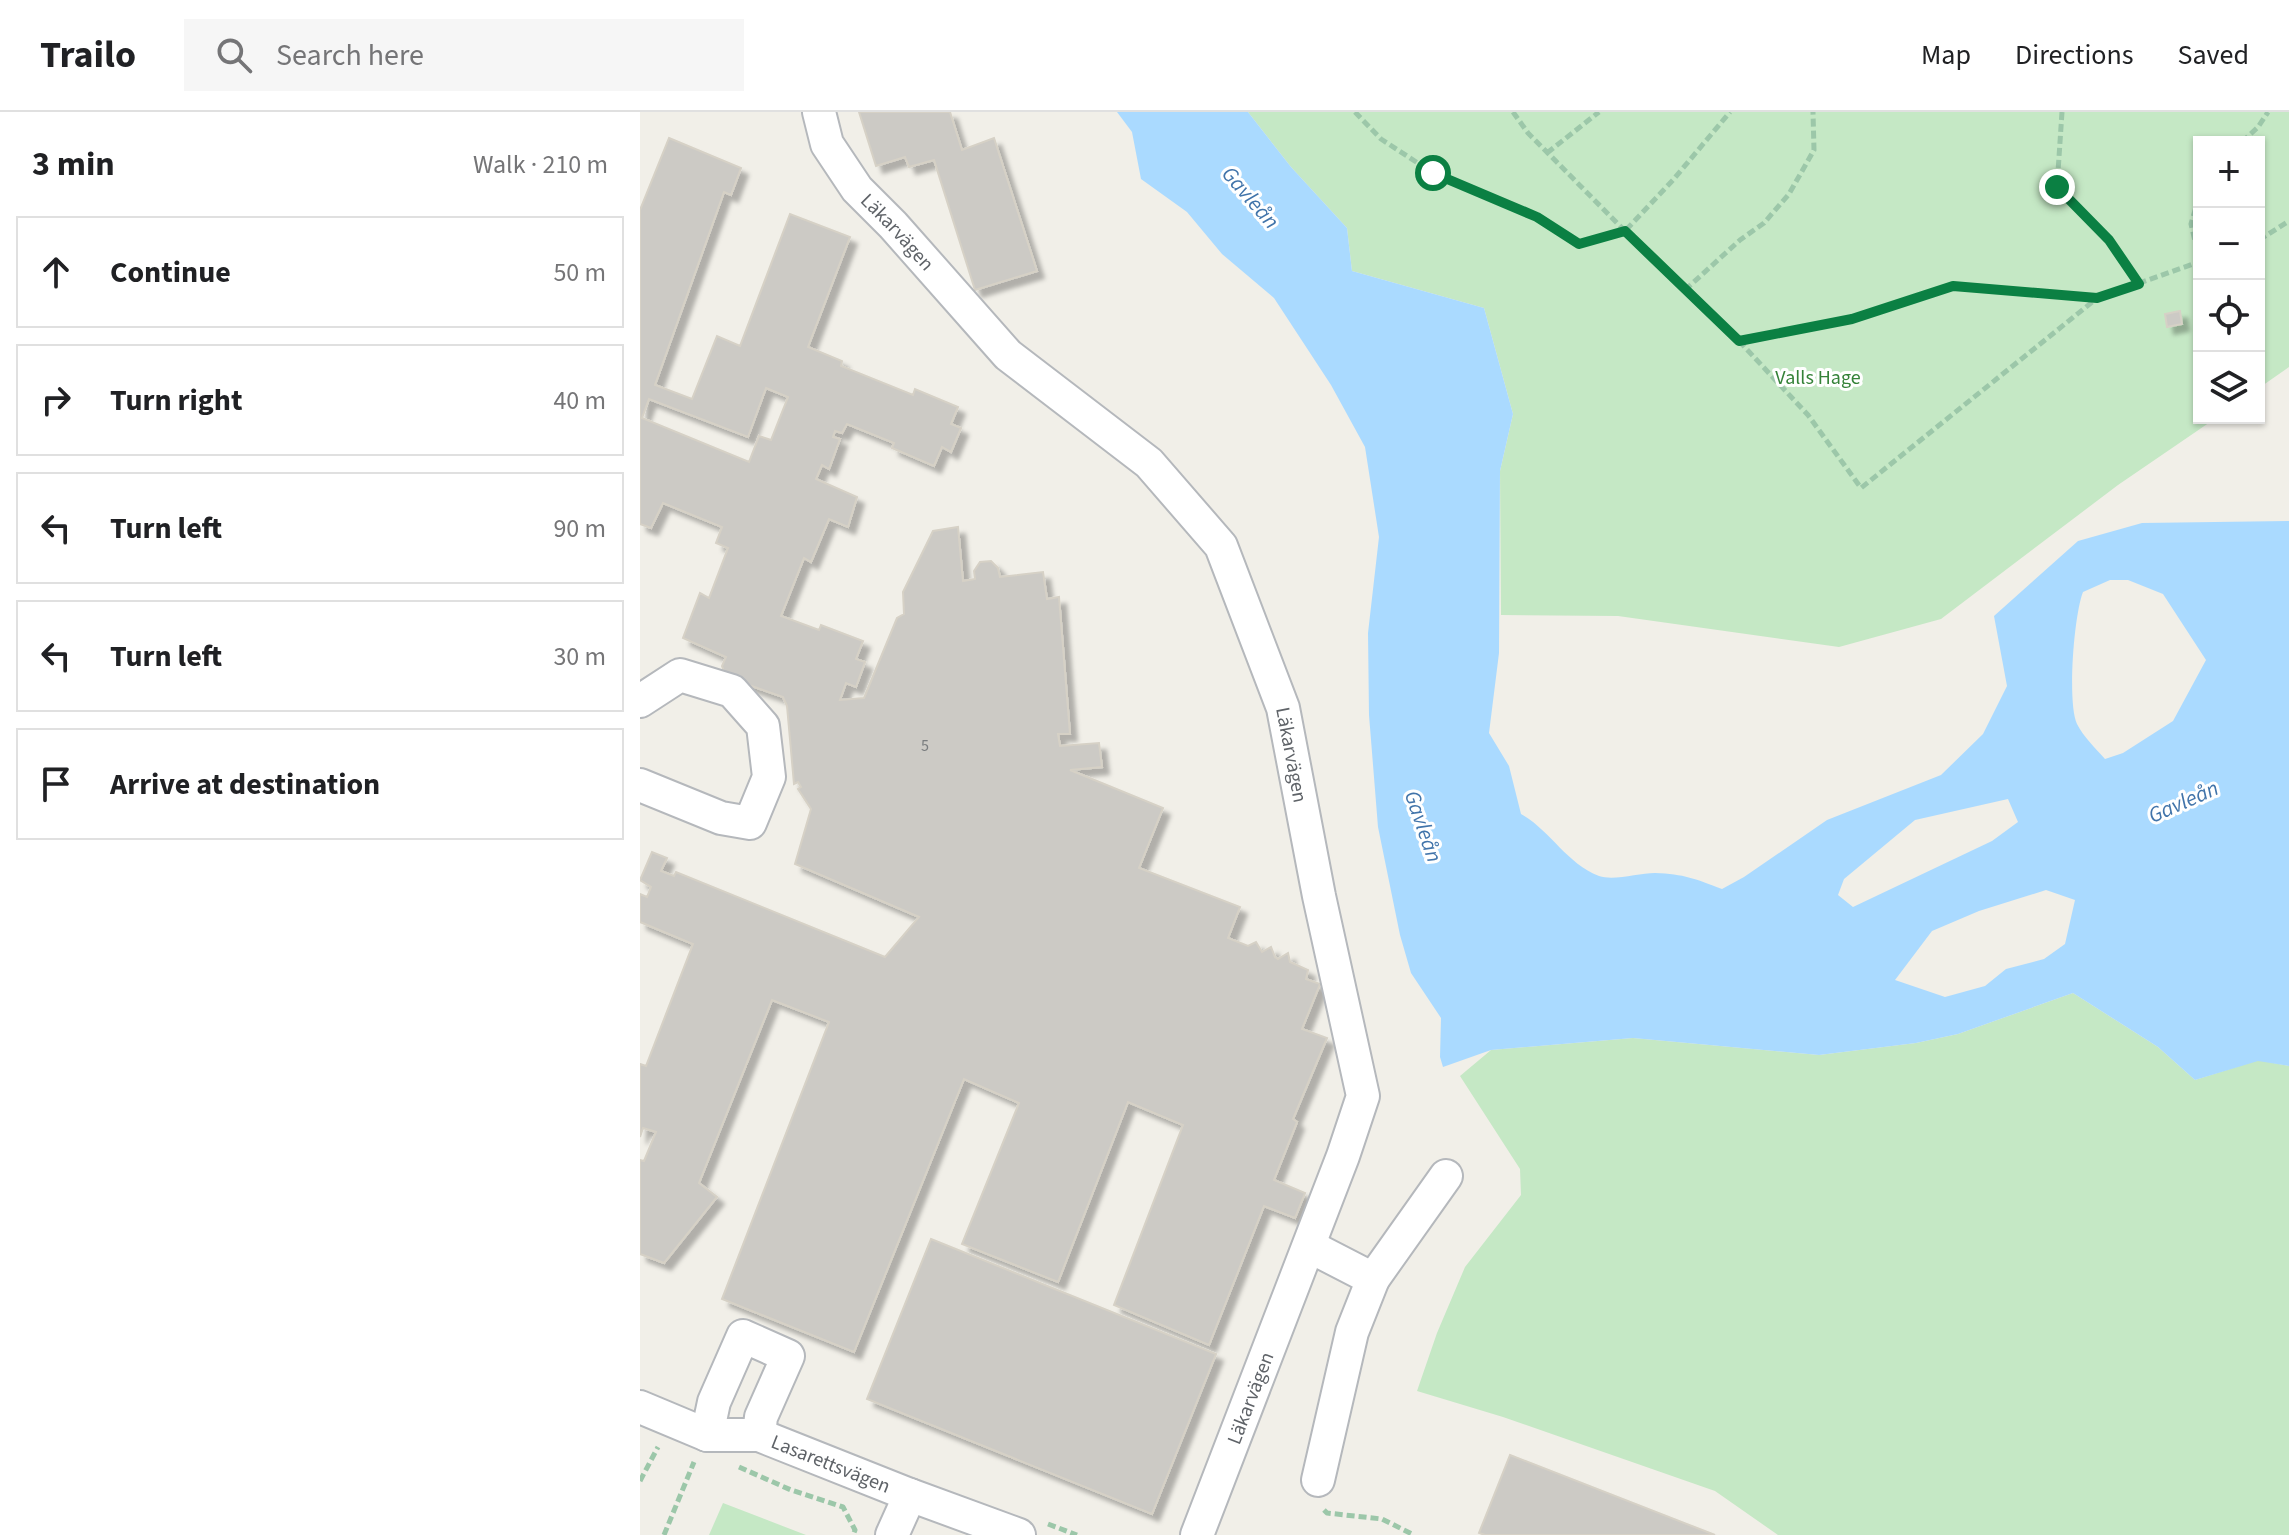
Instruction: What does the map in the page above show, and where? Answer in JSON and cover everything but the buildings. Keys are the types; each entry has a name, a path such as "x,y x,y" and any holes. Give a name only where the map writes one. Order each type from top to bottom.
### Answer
{"street":[{"name":"Läkarvägen","path":"819,112 827,144 857,189 893,225 1008,355 1149,463 1221,546 1283,708 1319,896 1363,1096 1309,1246 1197,1535"},
{"path":"640,701 680,675 732,691 763,726 769,777 750,823 721,818 640,785"},
{"path":"1318,1480 1352,1332 1373,1279 1446,1176"},
{"path":"1309,1246 1373,1279"},
{"path":"703,1442 714,1402 743,1336 788,1356 761,1417 759,1435"},
{"name":"Lasarettsvägen","path":"640,1407 703,1442 759,1435 1019,1535"},
{"path":"892,1535 910,1495"}],"path":[{"path":"1355,112 1381,139 1433,173 1537,217 1579,244 1625,231 1730,112"},
{"path":"1513,112 1547,153 1739,341 1808,415 1861,488 2097,298 2193,262"},
{"path":"1547,153 1599,112"},
{"path":"1685,290 1740,240 1764,223 1789,194 1814,150 1813,112"},
{"path":"2062,112 2057,187 2109,240 2139,284"},
{"path":"2248,136 2268,112"},
{"path":"2265,236 2289,221"},
{"path":"1739,341 1852,319 1953,286 2097,298"},
{"path":"640,1481 664,1436"},
{"path":"664,1535 703,1442"},
{"path":"728,1462 791,1490 843,1507 855,1530 853,1535"},
{"path":"1318,1480 1319,1506 1327,1513 1382,1519 1414,1535"}],"green space":[{"name":"Valls Hage","path":"1248,112 2289,112 2289,367 2265,384 2265,136 2193,136 2193,424 2207,424 2118,485 1941,619 1839,647 1618,616 1501,615 1500,471 1513,414 1484,308 1352,271 1347,228 1291,167"},
{"path":"2073,993 2158,1047 2195,1080 2258,1060 2289,1066 2289,1535 1778,1535 1715,1491 1503,1417 1417,1391 1465,1267 1521,1195 1520,1169 1460,1076 1491,1050 1633,1038 1819,1055 1916,1043 1958,1034"},
{"path":"723,1503 806,1535 709,1535"}],"water":[{"name":"Gavleån","path":"1117,112 1248,112 1291,167 1347,228 1352,271 1484,308 1513,414 1500,471 1499,653 1489,733 1509,766 1521,814 1577,863 1599,876 1665,874 1690,878 1722,889 1827,820 1941,775 1983,734 2007,686 1994,616 2078,541 2142,523 2289,521 2289,1066 2258,1061 2195,1080 2158,1047 2073,993 1958,1034 1916,1043 1819,1055 1633,1038 1491,1050 1443,1067 1440,1057 1441,1018 1411,973 1378,827 1369,715 1368,633 1379,537 1365,447 1331,385 1274,298 1222,254 1187,212 1141,179 1132,132","holes":["2110,580 2128,580 2163,594 2206,660 2173,721 2123,753 2105,759 2077,724 2072,679 2077,619 2083,592","2008,799 2018,822 1992,841 1853,907 1838,895 1844,879 1915,820","2046,890 2075,900 2065,944 2044,959 2006,969 1985,986 1945,997 1895,980 1932,931 1979,911"]}],"route":[{"path":"1433,173 1537,217 1579,244 1625,231 1739,341 1852,319 1953,286 2097,298 2139,284 2109,240 2057,187"}]}
